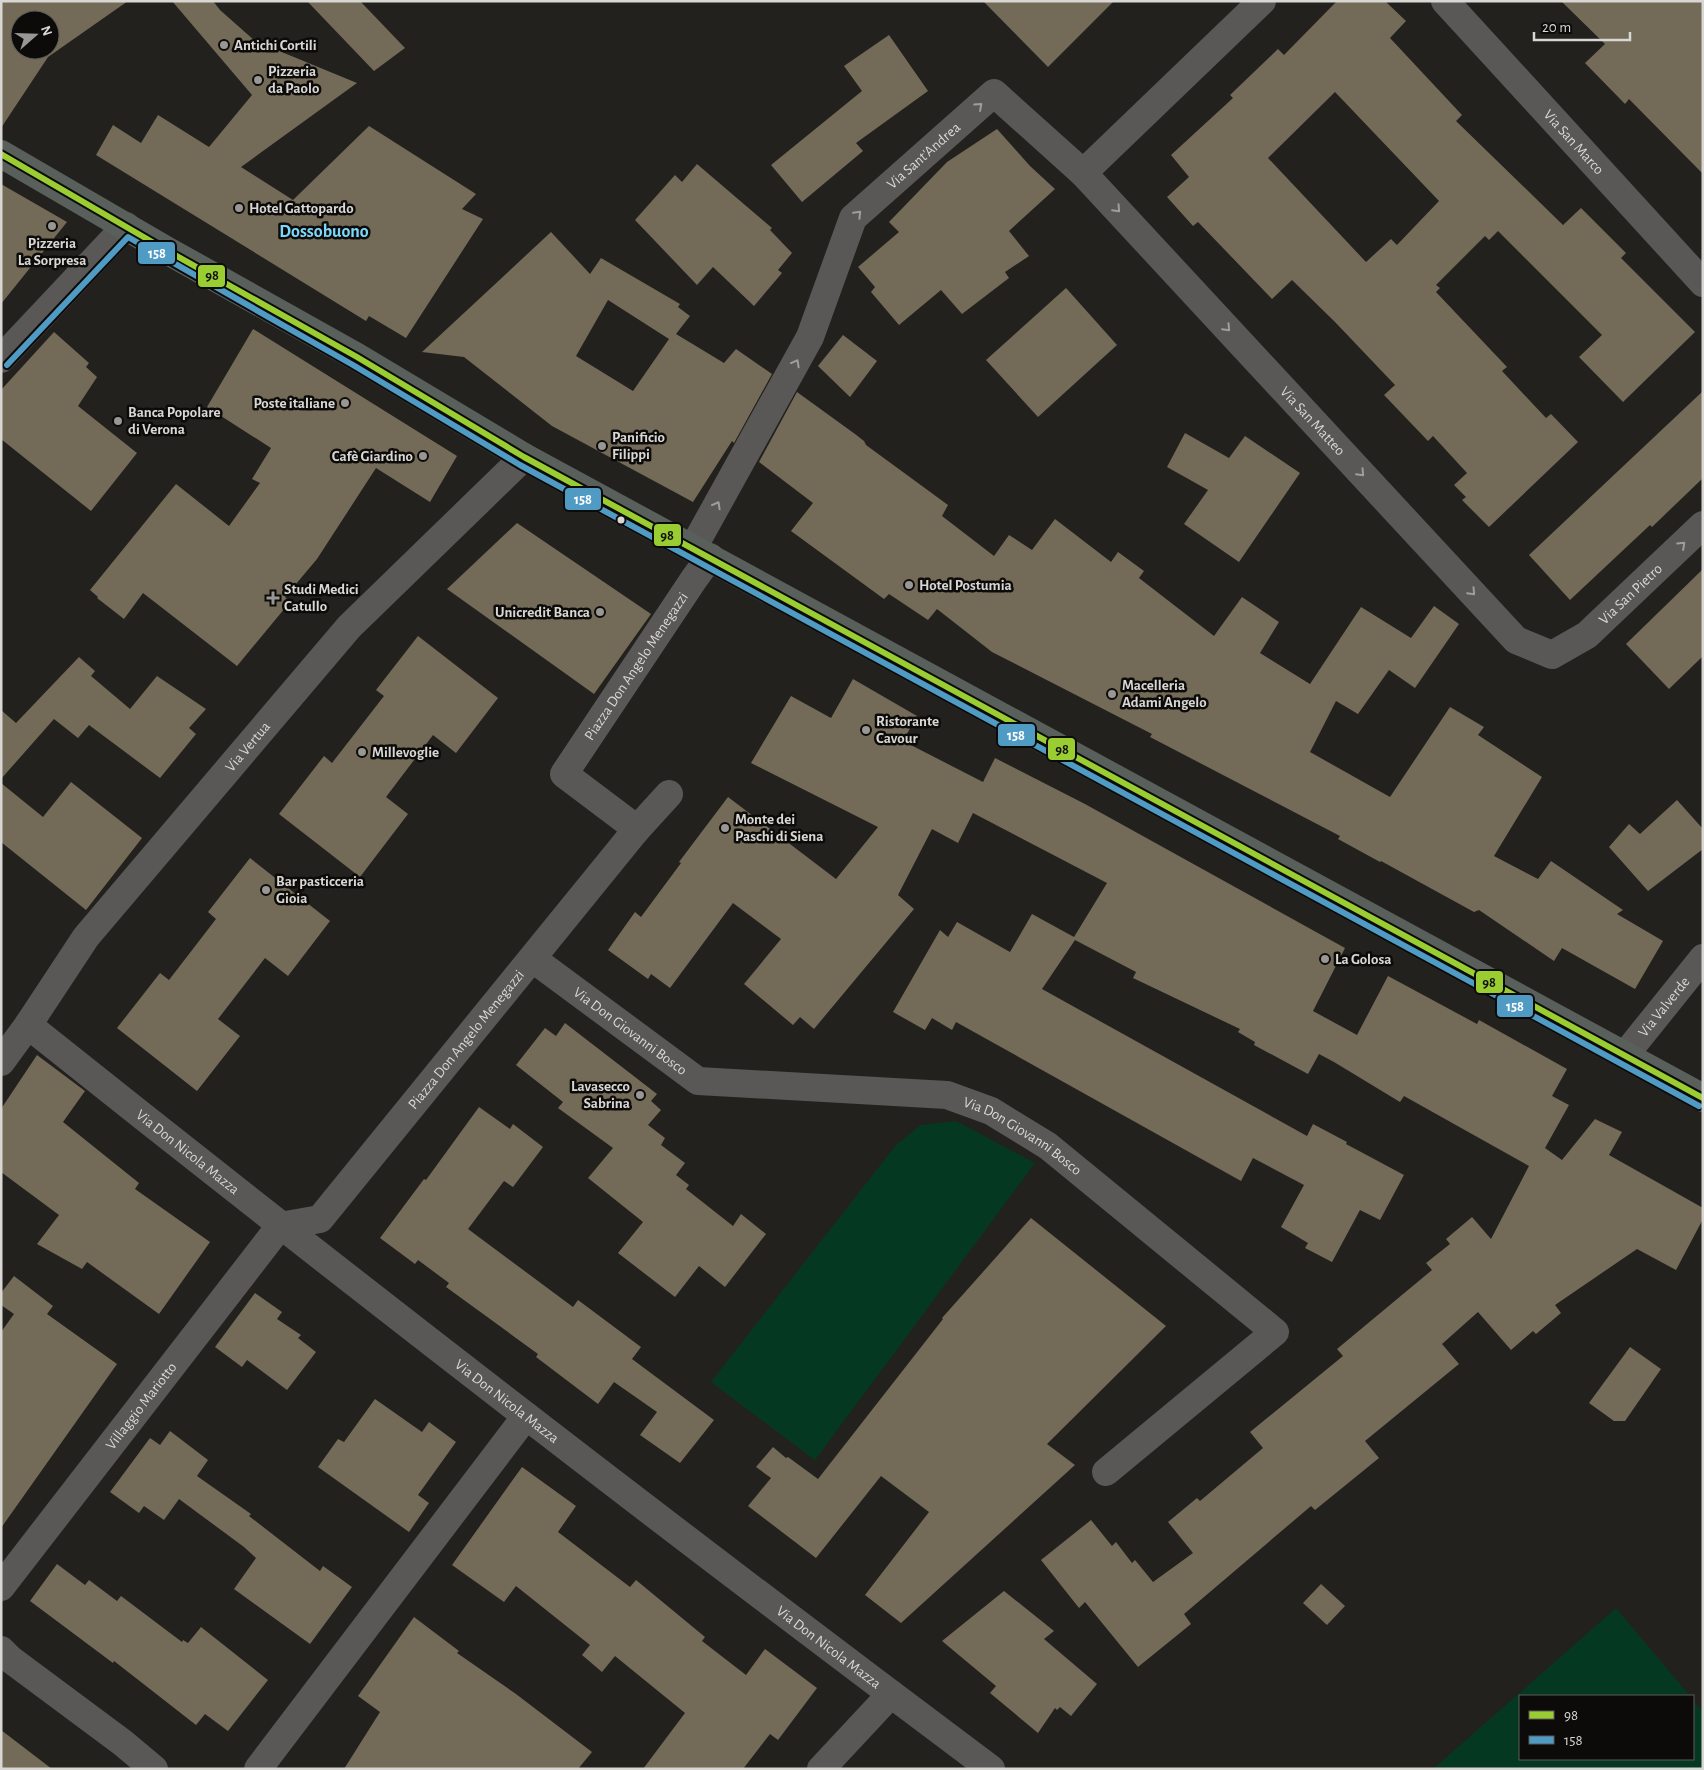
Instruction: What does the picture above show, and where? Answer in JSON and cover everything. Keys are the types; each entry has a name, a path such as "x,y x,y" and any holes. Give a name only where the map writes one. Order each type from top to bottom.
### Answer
{"main road":[{"path":"1,154 357,358 524,457 702,552 948,688 1703,1098"}],"street":[{"path":"1083,173 1262,1"},
{"name":"Via San Marco","path":"1445,1 1703,283"},
{"name":"Via Sant'Andrea","path":"702,552 810,337 853,218 994,93 1083,173"},
{"name":"Via San Matteo","path":"1083,173 1516,640 1552,655"},
{"path":"1,359 126,226"},
{"name":"Via Vertua","path":"1,1062 28,1025 86,937 349,627 524,457"},
{"name":"Via San Pietro","path":"1552,655 1587,636 1703,525"},
{"name":"Piazza Don Angelo Menegazzi","path":"637,829 564,774 696,576 702,552"},
{"name":"Piazza Don Angelo Menegazzi","path":"280,1226 320,1219 637,829 668,794"},
{"name":"Via Valverde","path":"1625,1055 1703,958"},
{"name":"Via Don Giovanni Bosco","path":"533,959 698,1081 947,1095 991,1111 1048,1146 1276,1332 1106,1472"},
{"name":"Via Don Nicola Mazza","path":"28,1025 280,1226 526,1416 991,1769"},
{"name":"Villaggio Mariotto","path":"1,1587 280,1226"},
{"path":"258,1769 526,1416"},
{"path":"1,1650 10,1659 154,1769"},
{"path":"821,1769 891,1694"}],"green space":[{"path":"956,1121 1035,1163 815,1460 711,1382 896,1145 921,1125"},
{"path":"1616,1608 1689,1695 1519,1695 1519,1760 1694,1760 1694,1701 1703,1712 1703,1769 1433,1769"}],"building":[{"path":"1,1 128,1 60,49 60,10 10,10 10,60 46,60 1,128"},
{"path":"172,1 213,1 220,10 255,41 357,83 241,167 293,200 369,126 476,194 462,209 483,219 406,338 369,316 366,321 96,155 113,125 141,143 158,115 209,147 252,95"},
{"path":"307,1 360,1 405,48 374,71"},
{"path":"983,1 1114,1 1048,67"},
{"path":"1337,1 1385,1 1406,21 1390,38 1462,115 1456,121 1563,225 1581,208 1626,253 1621,258 1695,332 1623,402 1579,357 1602,335 1498,231 1489,240 1485,236 1436,285 1440,288 1436,292 1507,367 1502,371 1546,418 1551,414 1578,442 1489,527 1462,500 1466,497 1454,485 1467,473 1433,436 1428,441 1384,395 1395,385 1335,322 1292,280 1272,299 1198,222 1193,226 1167,197 1189,177 1171,155 1233,98 1230,95 1278,49 1284,55","holes":["1335,92 1439,201 1397,245 1391,239 1366,262 1268,158"]},
{"path":"1561,1 1703,1 1703,174 1629,99 1625,104 1585,63 1605,44"},
{"path":"889,35 928,91 856,143 863,151 802,202 771,165 862,91 844,66"},
{"path":"997,129 1030,166 1055,189 1009,231 1029,256 1005,272 1009,278 962,314 941,290 899,325 871,292 875,287 858,267 899,232 889,222 947,162"},
{"path":"697,164 772,228 770,230 792,253 778,270 782,273 754,306 713,267 697,285 635,220 675,175 682,182"},
{"path":"1,184 67,222 1,304"},
{"path":"551,232 590,274 601,258 680,304 678,307 690,316 676,334 724,363 736,349 772,374 734,443 732,441 693,502 552,426 464,357 422,352","holes":["608,300 669,339 633,391 576,356"]},
{"path":"1066,288 1117,345 1038,417 986,360"},
{"path":"253,329 457,456 430,502 376,468 317,559 285,597 290,602 237,666 143,593 124,619 97,598 90,590 176,484 229,526 260,483 252,479 271,448 207,407"},
{"path":"54,332 89,363 86,367 97,377 78,406 137,453 91,511 1,439 1,390"},
{"path":"843,335 877,361 850,397 818,366"},
{"path":"1703,391 1703,478 1652,527 1650,525 1570,600 1529,555"},
{"path":"797,392 948,505 942,516 994,556 1009,535 1032,550 1055,519 1111,562 1118,552 1144,571 1139,578 1214,636 1242,597 1279,622 1260,653 1310,684 1361,607 1411,638 1434,606 1459,624 1415,688 1389,670 1358,714 1336,701 1310,752 1390,797 1450,707 1484,727 1478,735 1542,777 1494,856 1538,879 1551,861 1623,910 1617,914 1663,941 1635,989 1562,948 1554,961 1479,910 1474,912 1338,839 1340,836 1150,737 1152,734 992,652 937,609 928,620 889,594 884,599 791,531 813,503 759,462"},
{"path":"1185,433 1229,458 1245,436 1300,473 1239,562 1184,524 1208,490 1167,467"},
{"path":"517,523 651,614 594,694 447,589"},
{"path":"1703,569 1703,656 1669,689 1626,644"},
{"path":"418,636 498,698 456,753 433,735 386,797 408,814 360,877 279,814 324,756 332,763 384,696 376,690"},
{"path":"79,657 95,671 91,676 130,709 157,676 206,709 189,728 196,734 160,778 89,725 78,738 54,719 1,779 1,710 16,723"},
{"path":"853,679 917,716 903,741 983,782 995,758 1085,804 1345,948 1313,1011 1357,1035 1388,976 1477,1024 1479,1020 1567,1069 1552,1096 1569,1105 1545,1148 1562,1160 1595,1119 1622,1132 1609,1155 1703,1208 1703,1219 1676,1270 1637,1249 1555,1305 1561,1313 1536,1334 1533,1331 1511,1350 1478,1312 1442,1344 1459,1364 1365,1441 1379,1458 1315,1510 1311,1506 1184,1614 1191,1624 1138,1667 1085,1602 1079,1608 1041,1560 1091,1520 1112,1546 1116,1542 1132,1563 1135,1560 1153,1582 1193,1553 1168,1522 1197,1498 1200,1501 1263,1448 1250,1432 1343,1356 1337,1349 1432,1270 1426,1263 1450,1244 1446,1239 1472,1217 1491,1239 1529,1166 1404,1096 1400,1102 1319,1054 1308,1074 1254,1045 1255,1042 1238,1032 1240,1029 1133,978 1136,972 1075,940 1042,989 1307,1136 1313,1124 1404,1175 1380,1220 1360,1210 1332,1262 1305,1248 1308,1243 1281,1227 1304,1185 1253,1158 1241,1181 956,1022 952,1030 932,1018 925,1030 893,1012 940,930 948,937 957,922 1010,952 1032,914 1074,937 1107,883 973,813 958,843 932,829 898,895 914,909 814,1029 800,1017 793,1025 744,984 781,939 733,903 670,988 651,974 648,979 608,950 635,912 641,917 681,863 679,862 728,797 836,879 878,827 751,763 791,696 831,718"},
{"path":"71,782 142,838 86,910 1,842 1,783 43,817"},
{"path":"1677,800 1703,829 1703,849 1648,891 1609,847 1629,824 1640,834"},
{"path":"250,858 330,921 288,976 265,958 218,1019 240,1036 197,1091 117,1028 160,973 169,980 216,919 208,912"},
{"path":"565,1023 657,1094 651,1101 661,1110 648,1125 665,1138 661,1145 685,1163 676,1175 689,1185 686,1189 733,1226 741,1214 766,1234 725,1287 699,1266 675,1297 618,1253 643,1222 588,1178 613,1148 558,1108 563,1102 516,1065 545,1028 556,1036"},
{"path":"37,1055 85,1091 63,1122 139,1183 135,1189 210,1242 159,1314 87,1262 82,1269 37,1244 59,1215 1,1172 1,1109"},
{"path":"479,1107 510,1129 513,1124 543,1147 513,1187 504,1181 468,1229 573,1307 578,1300 641,1347 632,1359 714,1420 680,1463 640,1435 657,1412 614,1382 598,1404 536,1357 538,1354 446,1287 449,1283 418,1260 415,1264 380,1238 424,1179 426,1180"},
{"path":"1031,1218 1166,1326 1047,1444 1075,1465 901,1623 865,1595 929,1512 881,1476 816,1558 748,1506 771,1478 756,1467 773,1447 818,1479 942,1318"},
{"path":"14,1276 53,1306 47,1314 117,1364 1,1528 1,1332 14,1314 1,1305 1,1293"},
{"path":"255,1293 282,1312 277,1319 301,1335 298,1338 316,1352 287,1390 247,1360 242,1367 215,1347"},
{"path":"1630,1347 1661,1369 1625,1421 1614,1421 1589,1403"},
{"path":"375,1399 422,1432 429,1422 456,1442 418,1495 429,1503 409,1532 318,1467 338,1439 344,1442"},
{"path":"170,1431 208,1460 197,1476 251,1514 249,1516 320,1571 323,1566 352,1587 310,1644 234,1589 256,1558 244,1547 179,1499 164,1520 144,1506 139,1513 110,1492 150,1438 160,1445"},
{"path":"522,1467 576,1506 558,1532 630,1587 636,1580 705,1637 702,1641 746,1675 765,1649 817,1688 778,1740 770,1734 743,1769 643,1769 685,1713 615,1656 602,1672 582,1655 590,1645 516,1586 504,1602 452,1565"},
{"path":"57,1564 85,1585 89,1580 117,1601 121,1596 182,1642 183,1640 188,1643 201,1627 268,1680 228,1731 205,1714 196,1725 114,1661 113,1663 30,1601"},
{"path":"1321,1584 1345,1606 1327,1625 1303,1603"},
{"path":"1004,1591 1054,1631 1044,1639 1097,1684 1071,1716 1060,1707 1057,1710 1055,1708 1038,1733 990,1693 996,1686 942,1641"},
{"path":"414,1617 459,1651 457,1653 516,1694 592,1752 578,1769 344,1769 380,1712 358,1696"},
{"path":"1,1730 52,1769 1,1769"}],"transit line":[{"name":"98","path":"1,154 166,250 357,357 524,457 1703,1098"},
{"name":"158","path":"7,365 128,237 353,365 520,465 1699,1106"}],"place":[{"name":"Antichi Cortili","path":"224,45"},
{"name":"Pizzeria da Paolo","path":"258,80"},
{"name":"Hotel Gattopardo","path":"239,208"},
{"name":"Pizzeria La Sorpresa","path":"52,226"},
{"name":"Poste italiane","path":"345,403"},
{"name":"Banca Popolare di Verona","path":"118,421"},
{"name":"Panificio Filippi","path":"602,446"},
{"name":"Cafè Giardino","path":"423,456"},
{"name":"Hotel Postumia","path":"909,585"},
{"name":"Studi Medici Catullo","path":"273,598"},
{"name":"Unicredit Banca","path":"600,612"},
{"name":"Macelleria Adami Angelo","path":"1112,694"},
{"name":"Ristorante Cavour","path":"866,730"},
{"name":"Millevoglie","path":"362,752"},
{"name":"Monte dei Paschi di Siena","path":"725,828"},
{"name":"Bar pasticceria Gioia","path":"266,890"},
{"name":"La Golosa","path":"1325,959"},
{"name":"Lavasecco Sabrina","path":"640,1095"}],"district":[{"name":"Dossobuono","path":"324,232"}]}
